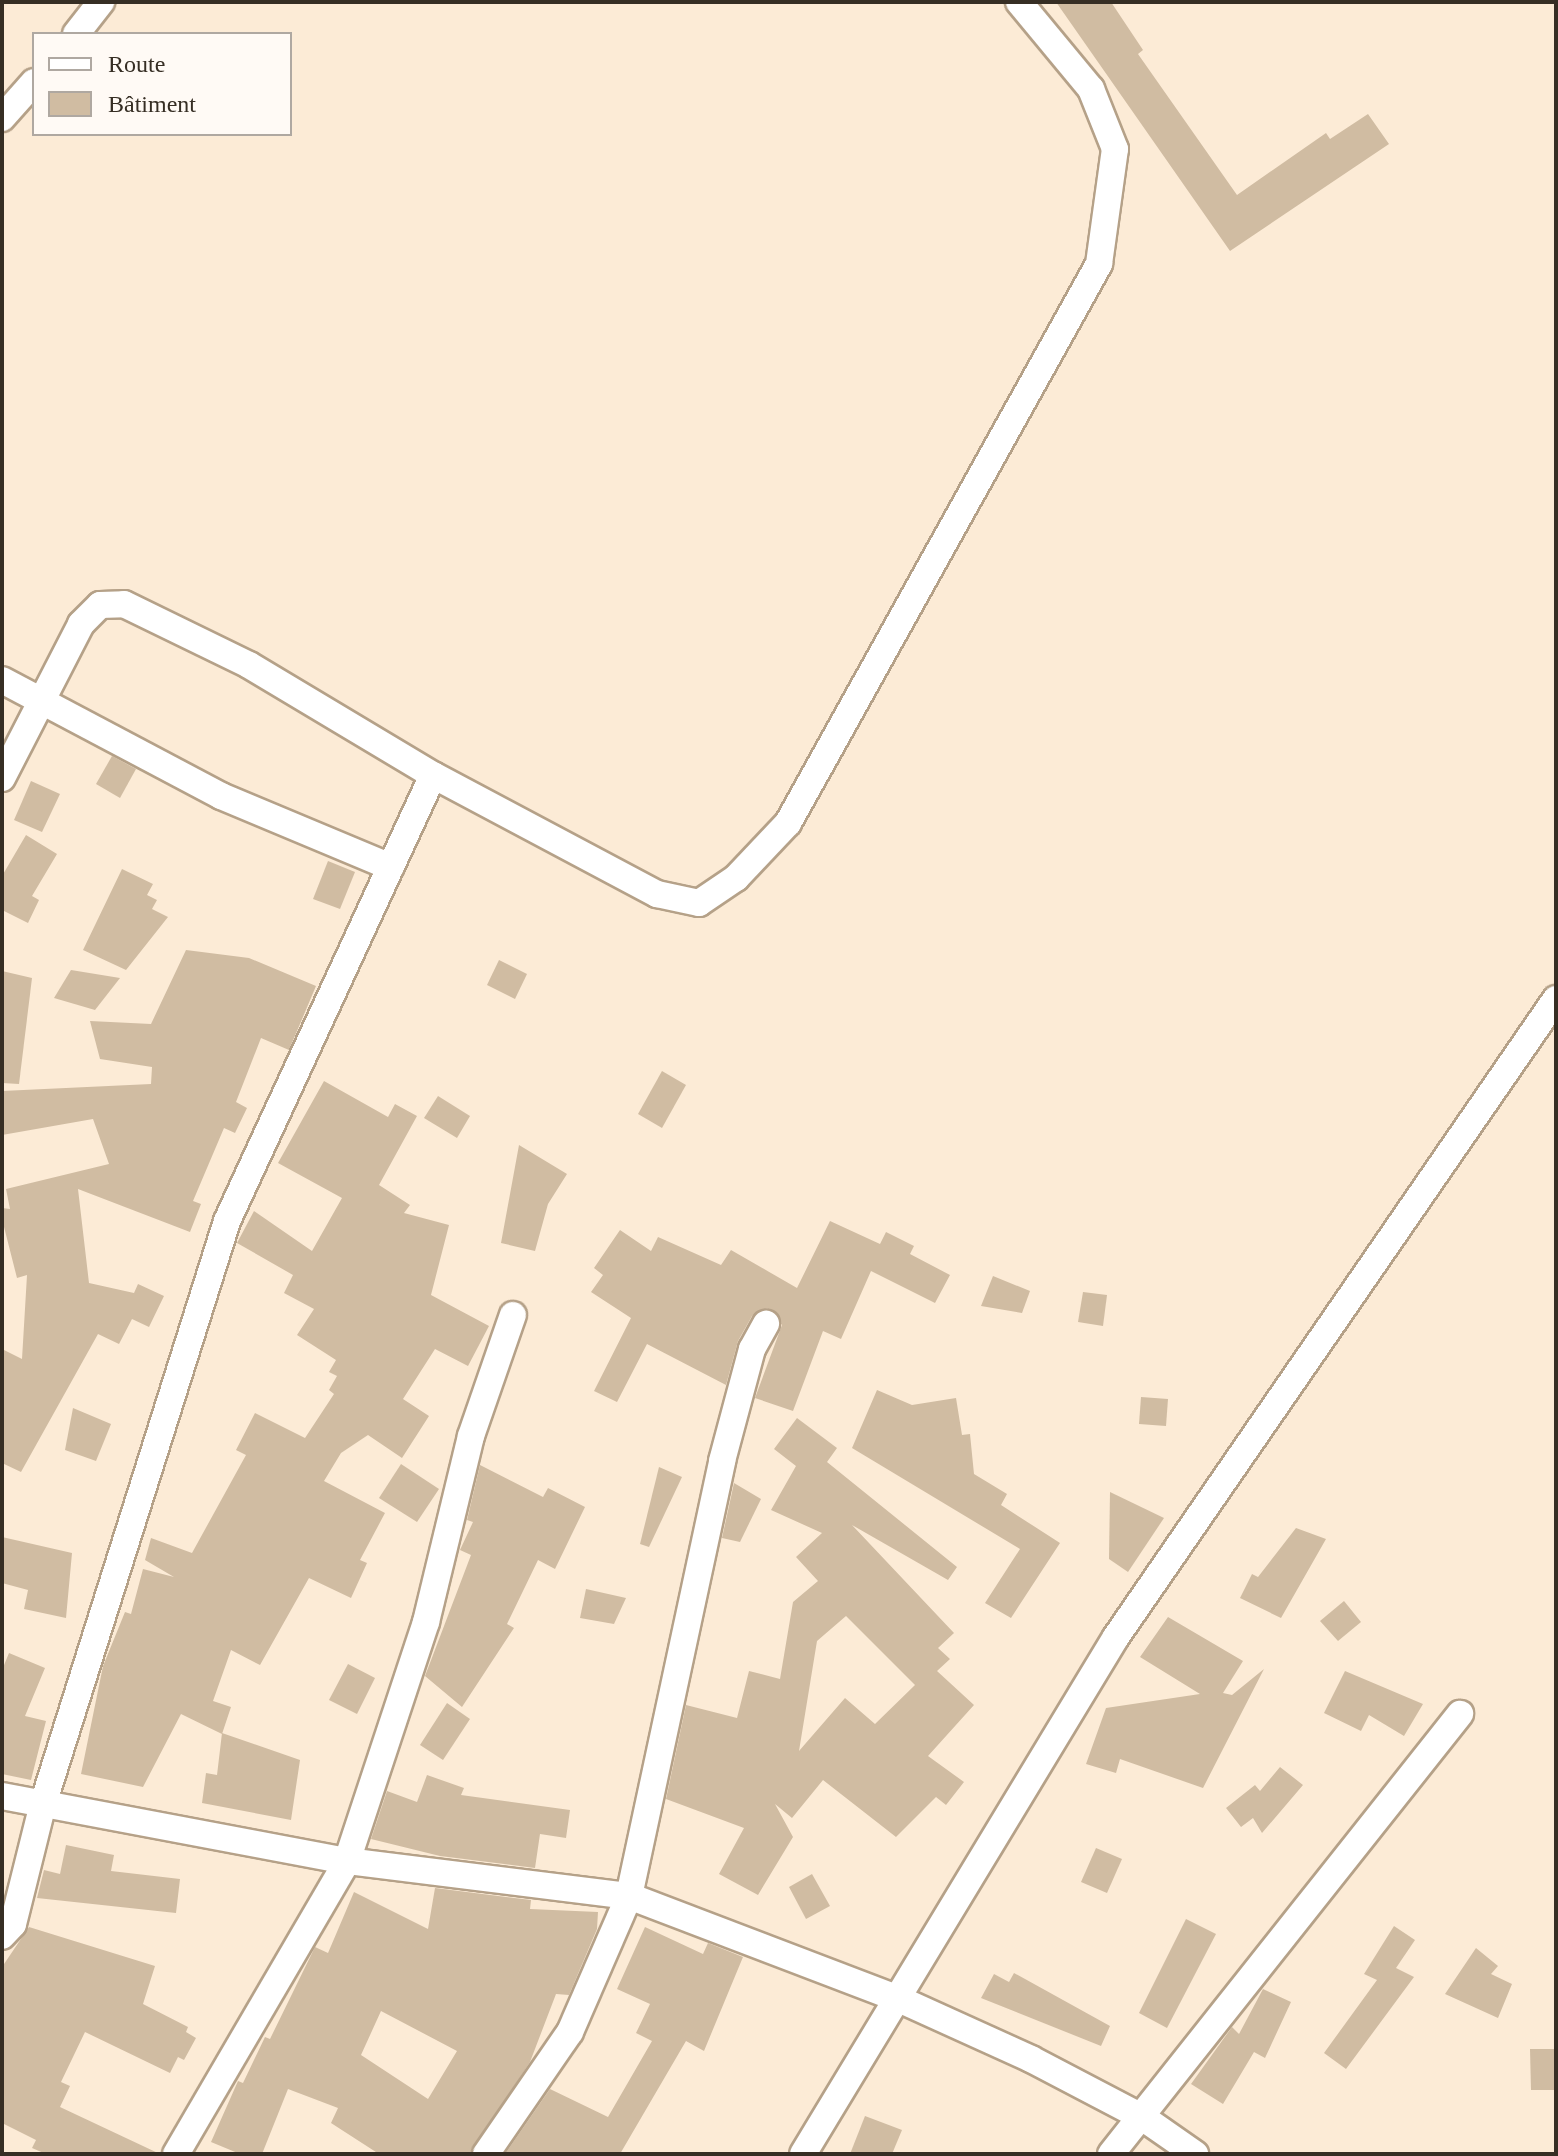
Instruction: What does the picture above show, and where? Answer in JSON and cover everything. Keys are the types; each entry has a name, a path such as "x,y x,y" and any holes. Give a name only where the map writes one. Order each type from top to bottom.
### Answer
{"street":[{"path":"78,32 101,2"},
{"path":"2,778 44,705 81,624 100,605 124,604 249,665 433,775 657,894 699,903 736,878 788,823 1099,264 1115,149 1091,89 1019,2"},
{"path":"2,118 32,84"},
{"path":"2,680 44,705 221,796 391,867"},
{"path":"2,1936 13,1924 43,1804 227,1221 433,775"},
{"path":"803,2154 901,2000 1116,1637 1556,999"},
{"path":"176,2154 347,1861 426,1622 471,1436 513,1315"},
{"path":"486,2154 570,2032 629,1896 722,1461 752,1349 766,1324"},
{"path":"1111,2154 1460,1714"},
{"path":"2,1796 347,1861 629,1896 901,2000 1142,2117 1195,2154"}],"building":[{"path":"1056,2 1111,2 1143,50 1138,54 1237,195 1326,133 1330,139 1368,114 1389,144 1230,251"},
{"path":"112,756 136,769 120,798 96,784"},
{"path":"31,781 60,794 42,832 14,820"},
{"path":"26,835 57,854 32,896 39,900 28,923 2,910 2,876"},
{"path":"328,861 355,872 340,909 313,899"},
{"path":"122,869 153,884 147,895 157,900 152,909 168,917 126,970 83,950"},
{"path":"186,950 249,958 316,986 289,1050 261,1038 236,1102 247,1108 235,1133 224,1128 193,1201 201,1204 190,1232 78,1189 89,1283 134,1293 138,1284 164,1296 149,1327 132,1319 119,1344 98,1334 21,1472 2,1463 2,1349 22,1359 27,1275 17,1278 2,1219 2,1208 10,1209 6,1189 109,1164 93,1119 2,1135 2,1091 151,1084 152,1067 100,1059 90,1021 151,1024"},
{"path":"499,960 527,974 515,999 487,985"},
{"path":"71,970 120,978 95,1010 54,998"},
{"path":"2,971 32,978 19,1084 2,1083"},
{"path":"662,1071 686,1085 662,1128 638,1114"},
{"path":"324,1081 388,1117 395,1104 417,1116 379,1185 410,1205 404,1213 449,1225 431,1295 489,1326 468,1366 435,1349 403,1399 429,1416 402,1458 368,1435 341,1453 324,1481 385,1513 360,1560 367,1563 351,1598 309,1578 260,1665 231,1650 213,1701 231,1707 222,1734 181,1714 143,1787 81,1774 103,1666 125,1612 131,1614 143,1569 174,1577 145,1560 151,1538 192,1553 246,1455 236,1450 255,1413 305,1438 334,1394 329,1390 337,1376 329,1372 336,1360 297,1335 314,1309 284,1293 293,1275 237,1243 254,1211 312,1251 342,1198 278,1163"},
{"path":"438,1096 470,1116 457,1138 424,1118"},
{"path":"519,1145 567,1174 548,1204 535,1251 501,1243"},
{"path":"830,1221 880,1244 886,1232 914,1246 910,1254 950,1275 935,1303 871,1271 841,1339 823,1331 793,1411 755,1398 782,1325 767,1308 752,1316 738,1341 726,1385 647,1344 617,1402 594,1391 631,1318 591,1292 603,1275 594,1268 620,1230 651,1251 658,1237 721,1265 731,1250 797,1288"},
{"path":"993,1276 1030,1291 1022,1313 981,1306"},
{"path":"1083,1292 1107,1295 1103,1326 1078,1322"},
{"path":"877,1390 912,1405 956,1398 962,1435 970,1434 974,1474 1007,1494 1001,1505 1060,1543 1011,1618 985,1603 1020,1549 852,1448"},
{"path":"1141,1397 1168,1399 1166,1426 1139,1424"},
{"path":"73,1408 111,1424 96,1461 65,1450"},
{"path":"797,1418 837,1448 827,1462 957,1567 948,1580 852,1525 954,1633 938,1648 950,1659 937,1671 974,1705 928,1756 964,1782 946,1805 936,1797 896,1837 823,1780 792,1818 775,1804 793,1837 758,1895 719,1874 744,1828 666,1799 686,1705 737,1718 749,1671 780,1679 793,1602 818,1581 796,1557 822,1533 771,1510 796,1466 774,1449","holes":["846,1616 915,1685 875,1724 845,1698 799,1751 817,1641"]},
{"path":"401,1464 439,1489 417,1522 379,1498"},
{"path":"480,1465 543,1497 548,1488 585,1507 555,1569 538,1560 507,1624 514,1628 462,1707 425,1676 471,1555 460,1550 473,1522 467,1520"},
{"path":"659,1467 682,1477 649,1547 640,1544"},
{"path":"734,1483 761,1499 740,1542 722,1538"},
{"path":"1110,1492 1164,1518 1128,1572 1109,1559"},
{"path":"1296,1528 1326,1539 1281,1618 1240,1598 1252,1574 1258,1577"},
{"path":"2,1537 72,1553 66,1618 24,1609 28,1590 2,1583"},
{"path":"586,1589 626,1598 614,1624 580,1618"},
{"path":"1344,1601 1361,1622 1338,1641 1320,1621"},
{"path":"1168,1617 1243,1661 1223,1693 1232,1695 1264,1669 1203,1788 1120,1759 1116,1773 1086,1764 1106,1708 1200,1694 1140,1657"},
{"path":"9,1653 45,1668 25,1716 46,1721 31,1780 2,1774 2,1670"},
{"path":"348,1664 375,1678 357,1714 329,1700"},
{"path":"1345,1671 1423,1704 1404,1736 1369,1715 1361,1731 1324,1713"},
{"path":"447,1703 470,1719 443,1760 420,1745"},
{"path":"222,1733 300,1760 291,1820 202,1803 206,1773 217,1775"},
{"path":"1280,1767 1303,1785 1262,1833 1253,1818 1241,1827 1226,1808 1255,1785 1260,1791"},
{"path":"427,1775 464,1788 461,1795 570,1810 566,1838 540,1834 535,1868 440,1856 371,1839 387,1791 417,1802"},
{"path":"66,1845 114,1855 111,1871 180,1879 176,1913 37,1898 44,1870 60,1874"},
{"path":"1096,1848 1122,1859 1107,1893 1081,1882"},
{"path":"812,1874 830,1906 806,1919 789,1887"},
{"path":"435,1888 531,1900 530,1909 598,1912 597,1929 569,1995 556,1994 530,2062 470,2154 379,2154 331,2123 338,2108 288,2089 262,2154 240,2154 211,2142 238,2081 243,2083 265,2037 270,2039 315,1947 328,1953 354,1892 428,1929","holes":["381,2011 457,2051 428,2099 361,2055"]},
{"path":"1186,1919 1216,1934 1167,2028 1139,2013"},
{"path":"1394,1926 1415,1940 1396,1968 1414,1977 1346,2069 1324,2053 1377,1980 1364,1974"},
{"path":"29,1927 155,1966 143,2004 188,2027 186,2032 196,2038 184,2060 178,2057 170,2073 85,2032 61,2082 70,2086 60,2107 160,2154 46,2154 32,2148 36,2140 2,2123 2,1967"},
{"path":"645,1927 703,1954 708,1943 743,1957 704,2051 686,2041 620,2154 505,2154 550,2089 608,2117 652,2041 636,2033 650,2004 617,1989"},
{"path":"1476,1948 1498,1966 1491,1974 1512,1984 1498,2018 1445,1994"},
{"path":"1014,1973 1110,2026 1101,2046 981,1998 994,1974 1009,1982"},
{"path":"1263,1989 1291,2002 1265,2058 1254,2052 1223,2104 1191,2084 1232,2027 1239,2034"},
{"path":"1530,2049 1556,2049 1556,2090 1531,2090"},
{"path":"865,2116 902,2130 892,2154 850,2154"}]}
